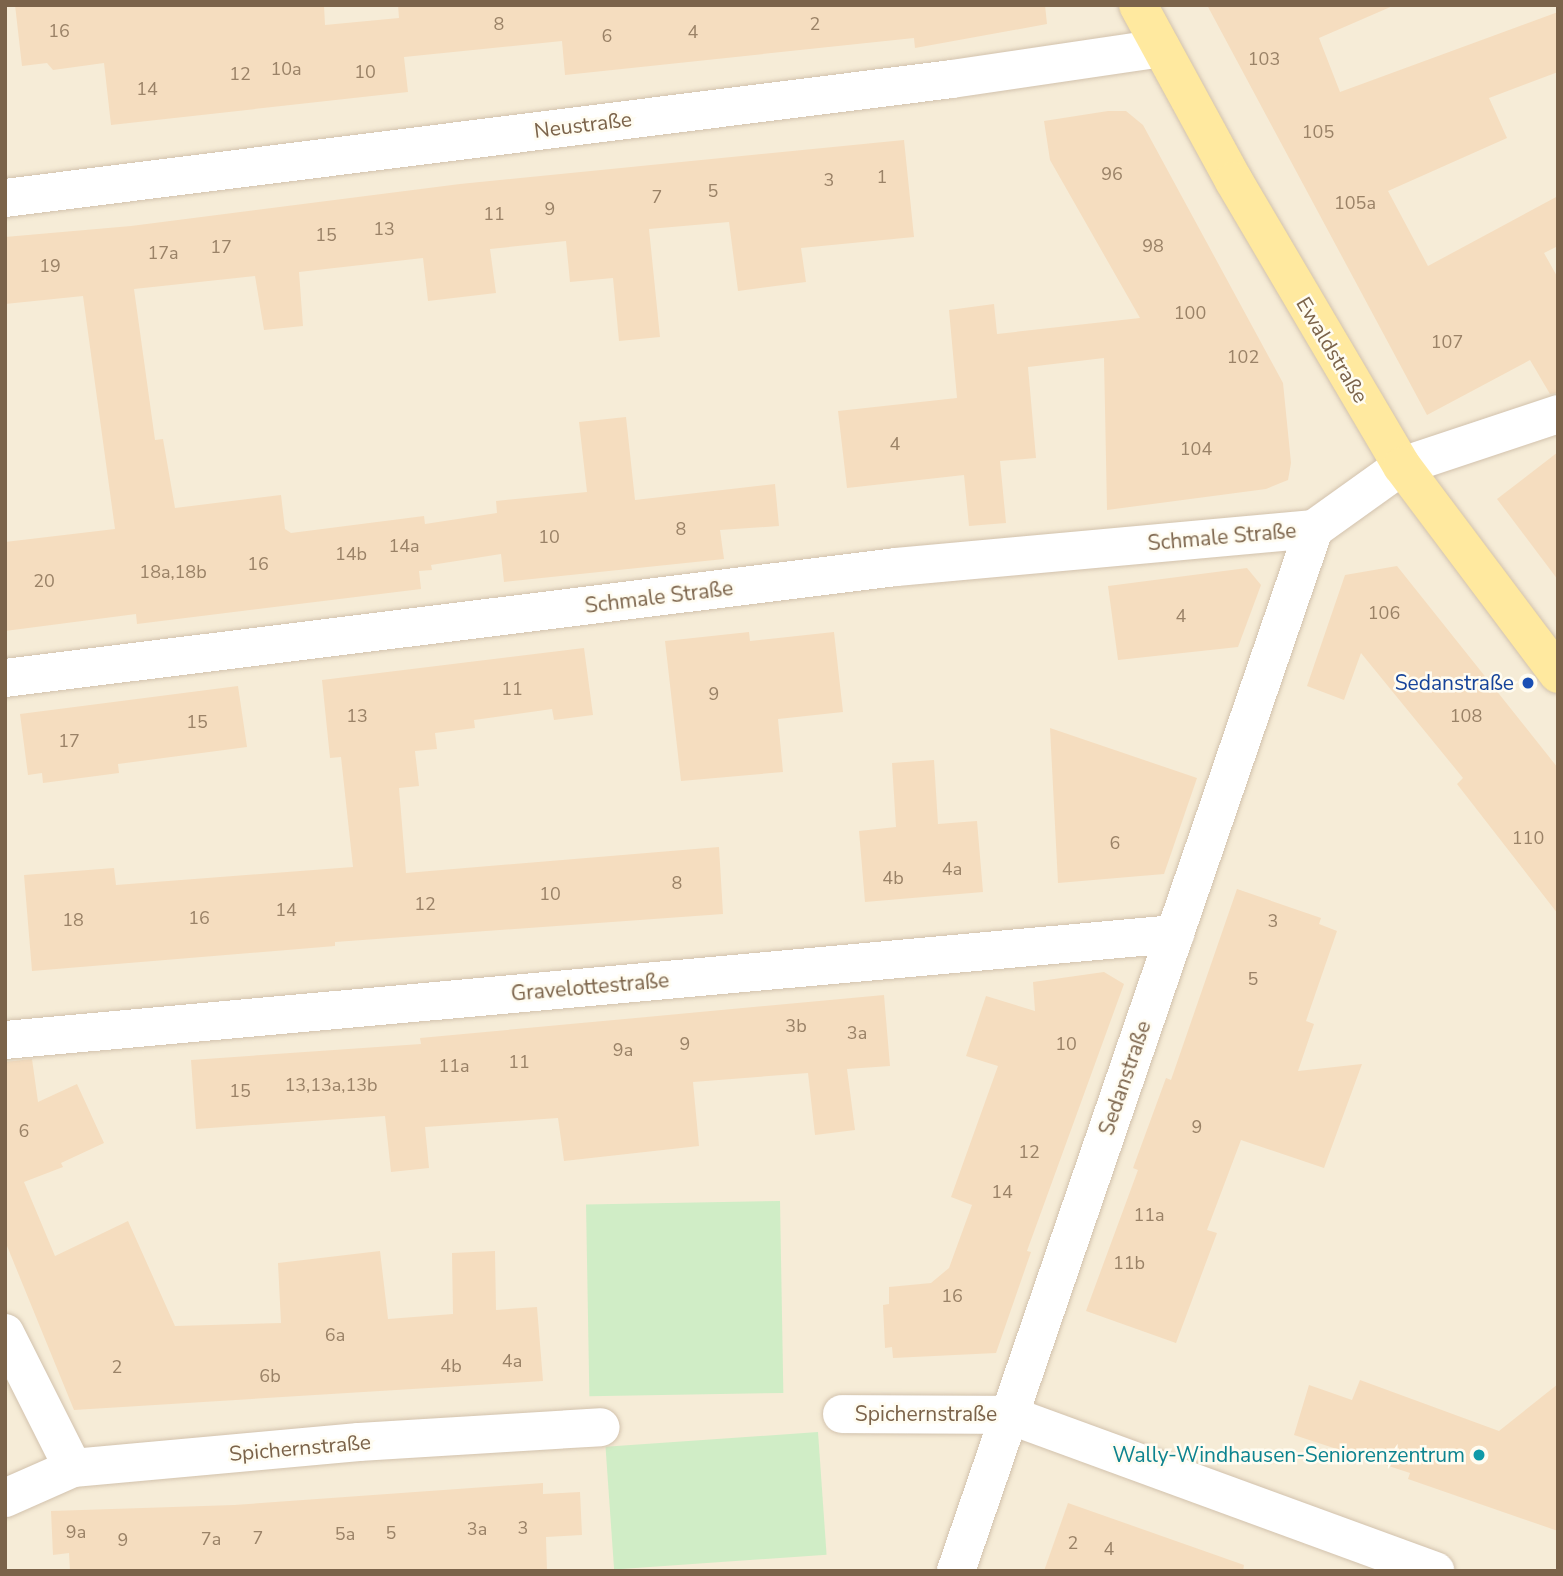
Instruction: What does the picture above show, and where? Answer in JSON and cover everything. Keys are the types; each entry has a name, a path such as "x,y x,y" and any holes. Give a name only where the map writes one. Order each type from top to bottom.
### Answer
{"main road":[{"name":"Ewaldstraße","path":"1138,5 1402,466 1558,674"}],"street":[{"name":"Neustraße","path":"5,198 952,79 1161,48"},
{"path":"1314,529 1402,466 1558,414"},
{"name":"Schmale Straße","path":"5,678 897,567 1314,529"},
{"name":"Sedanstraße","path":"956,1571 1314,529"},
{"name":"Gravelottestraße","path":"5,1040 1175,934"},
{"path":"5,1333 73,1468"},
{"name":"Spichernstraße","path":"842,1414 1009,1415 1435,1571"},
{"name":"Spichernstraße","path":"5,1498 73,1468 359,1442 601,1427"}],"shaded area":[{"path":"5,5 1558,5 1558,1571 5,1571"}],"green space":[{"path":"780,1201 783,1393 589,1396 586,1204"},
{"path":"818,1432 827,1555 614,1570 606,1447"}],"building":[{"path":"15,5 324,5 325,25 399,18 398,5 1045,5 1047,24 915,48 914,38 565,75 562,41 404,57 408,92 111,125 104,63 53,70 47,63 22,66"},
{"path":"1207,5 1395,5 1319,38 1340,92 1558,12 1558,72 1489,98 1507,138 1388,191 1428,266 1558,196 1558,246 1544,253 1558,278 1558,393 1550,394 1530,360 1427,415"},
{"path":"1108,111 1126,111 1143,125 1283,383 1291,463 1288,480 1266,489 1107,510 1104,358 1028,367 1036,458 1000,461 1006,523 969,526 964,475 847,488 838,411 957,398 949,310 994,304 997,334 1140,318 1050,160 1044,121"},
{"path":"904,140 914,237 801,248 806,282 738,291 729,222 649,229 660,337 619,341 613,278 570,282 566,241 490,249 496,293 428,301 423,258 299,272 303,326 264,330 255,276 134,289 155,440 163,439 175,508 281,495 285,529 291,533 424,516 425,524 497,513 496,501 587,492 579,422 626,417 635,500 775,484 779,526 720,530 724,559 504,582 501,554 431,565 432,570 419,571 421,589 137,624 136,614 5,631 5,542 115,529 83,296 5,304 5,237 131,226 460,184"},
{"path":"1558,452 1558,580 1497,499"},
{"path":"1397,566 1558,768 1558,914 1457,784 1463,778 1361,653 1344,700 1307,686 1345,575"},
{"path":"1247,568 1261,585 1238,647 1118,660 1108,586"},
{"path":"749,632 750,641 834,632 843,712 778,719 783,772 681,781 665,641"},
{"path":"584,648 593,715 554,720 552,709 474,720 475,728 435,733 437,749 415,751 419,786 399,788 406,873 719,847 723,914 335,942 335,946 32,971 24,875 114,868 116,885 353,867 341,757 330,758 322,680"},
{"path":"238,686 247,747 118,764 119,773 43,783 42,773 28,775 20,714"},
{"path":"1050,728 1197,778 1164,874 1058,883"},
{"path":"934,760 938,824 977,821 983,892 865,902 859,831 896,827 892,763"},
{"path":"1237,889 1321,918 1319,924 1337,931 1306,1021 1314,1024 1298,1071 1362,1064 1324,1168 1241,1140 1207,1230 1217,1233 1176,1343 1086,1311 1138,1170 1133,1168 1166,1078 1171,1080"},
{"path":"1104,972 1124,984 1027,1251 1031,1252 996,1353 893,1358 892,1347 885,1348 883,1305 889,1304 889,1287 931,1283 949,1268 972,1205 951,1197 998,1066 966,1056 986,996 1035,1011 1033,982"},
{"path":"884,995 890,1066 847,1069 855,1130 815,1135 808,1073 693,1082 699,1146 564,1161 558,1118 425,1127 429,1168 391,1172 385,1116 196,1129 191,1060 421,1044 420,1038"},
{"path":"32,1059 38,1102 77,1084 104,1143 61,1163 63,1167 24,1182 55,1256 128,1221 175,1326 281,1323 278,1263 380,1251 388,1319 453,1314 452,1253 495,1251 496,1310 537,1307 543,1381 74,1410 5,1241 5,1062"},
{"name":"Wally-Windhausen-Seniorenzentrum","path":"1360,1380 1499,1431 1558,1384 1558,1531 1408,1479 1410,1473 1294,1435 1309,1385 1352,1400"},
{"path":"543,1483 543,1494 580,1492 582,1535 546,1537 547,1571 70,1571 69,1553 53,1555 51,1511 234,1505"},
{"path":"1068,1503 1244,1565 1243,1571 1044,1571"}],"place":[{"name":"Sedanstraße","path":"1528,683"},
{"name":"Wally-Windhausen-Seniorenzentrum","path":"1479,1455"}]}
